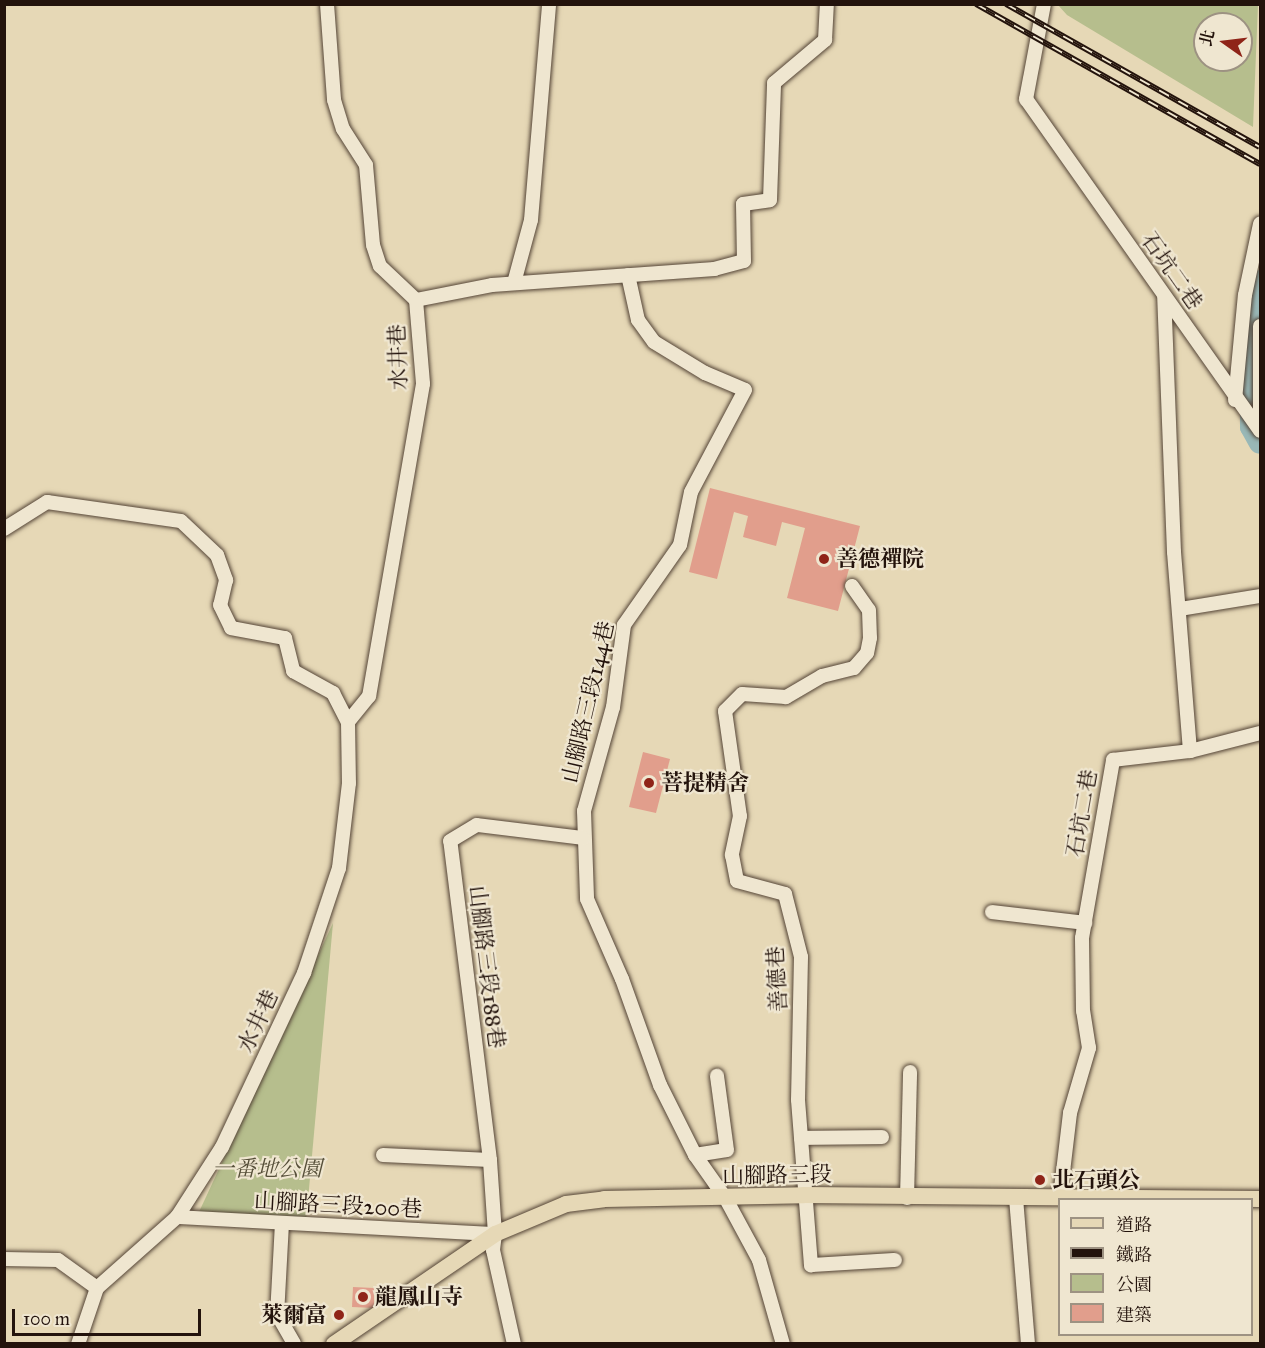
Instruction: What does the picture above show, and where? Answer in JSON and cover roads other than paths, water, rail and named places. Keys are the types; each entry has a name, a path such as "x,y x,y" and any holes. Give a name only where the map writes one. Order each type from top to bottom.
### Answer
{"main road":[{"name":"山腳路三段","path":"334,1344 495,1234 566,1204 604,1199 726,1199 804,1195 907,1198 1160,1198"}],"street":[{"name":"水井巷","path":"327,4 334,100 343,129 366,165 373,245 380,266 416,300 423,384 369,696 348,722"},
{"path":"514,283 531,220 549,4"},
{"path":"416,300 514,283 714,269 744,261 743,204 770,200 774,83 825,40 827,4"},
{"name":"石坑二巷","path":"1044,4 1026,99 1235,400 1260,430"},
{"path":"1235,400 1245,295 1260,224"},
{"name":"山腳路三段144巷","path":"628,275 638,320 654,342 705,373 745,390 691,492 680,545 624,625 613,707 584,811 583,838 587,899 622,978 660,1085 695,1155 726,1199 759,1260 783,1344"},
{"path":"1164,297 1180,609 1190,751 1260,733"},
{"path":"1260,326 1260,430"},
{"name":"水井巷","path":"4,529 47,502 181,521 217,555 226,580 220,605 231,628 285,638 293,671 333,693 348,722 349,783 339,868 304,973 222,1148 177,1216 97,1288"},
{"name":"善德巷","path":"852,586 869,610 870,638 867,653 855,668 822,676 786,696 742,694 725,711 740,816 732,855 737,881 784,894 801,957 801,1138 811,1266 895,1260"},
{"path":"1180,609 1260,596"},
{"name":"石坑二巷","path":"1060,1197 1071,1113 1089,1048 1083,1011 1085,923 1113,760 1190,751"},
{"name":"山腳路三段188巷","path":"514,1344 493,1250 495,1234 490,1160 450,841 477,825 583,838"},
{"path":"992,912 1085,923"},
{"path":"907,1198 910,1072"},
{"path":"695,1155 727,1150 717,1076"},
{"path":"801,1138 882,1137"},
{"path":"383,1155 490,1160"},
{"path":"1016,1197 1028,1344"},
{"name":"山腳路三段200巷","path":"177,1216 495,1234"},
{"path":"282,1223 277,1314 294,1344"},
{"path":"4,1259 58,1260 97,1288 78,1344"}],"waterway":[{"path":"1260,281 1250,330 1251,427 1260,443"}],"railway":[{"path":"976,4 1260,164"},
{"path":"1006,4 1260,147"}],"place":[{"name":"善德禪院","path":"824,559"},
{"name":"菩提精舍","path":"649,783"},
{"name":"北石頭公","path":"1040,1180"},
{"name":"龍鳳山寺","path":"363,1297"},
{"name":"萊爾富","path":"339,1315"}],"park label":[{"name":"一番地公園","path":"267,1169"}]}
